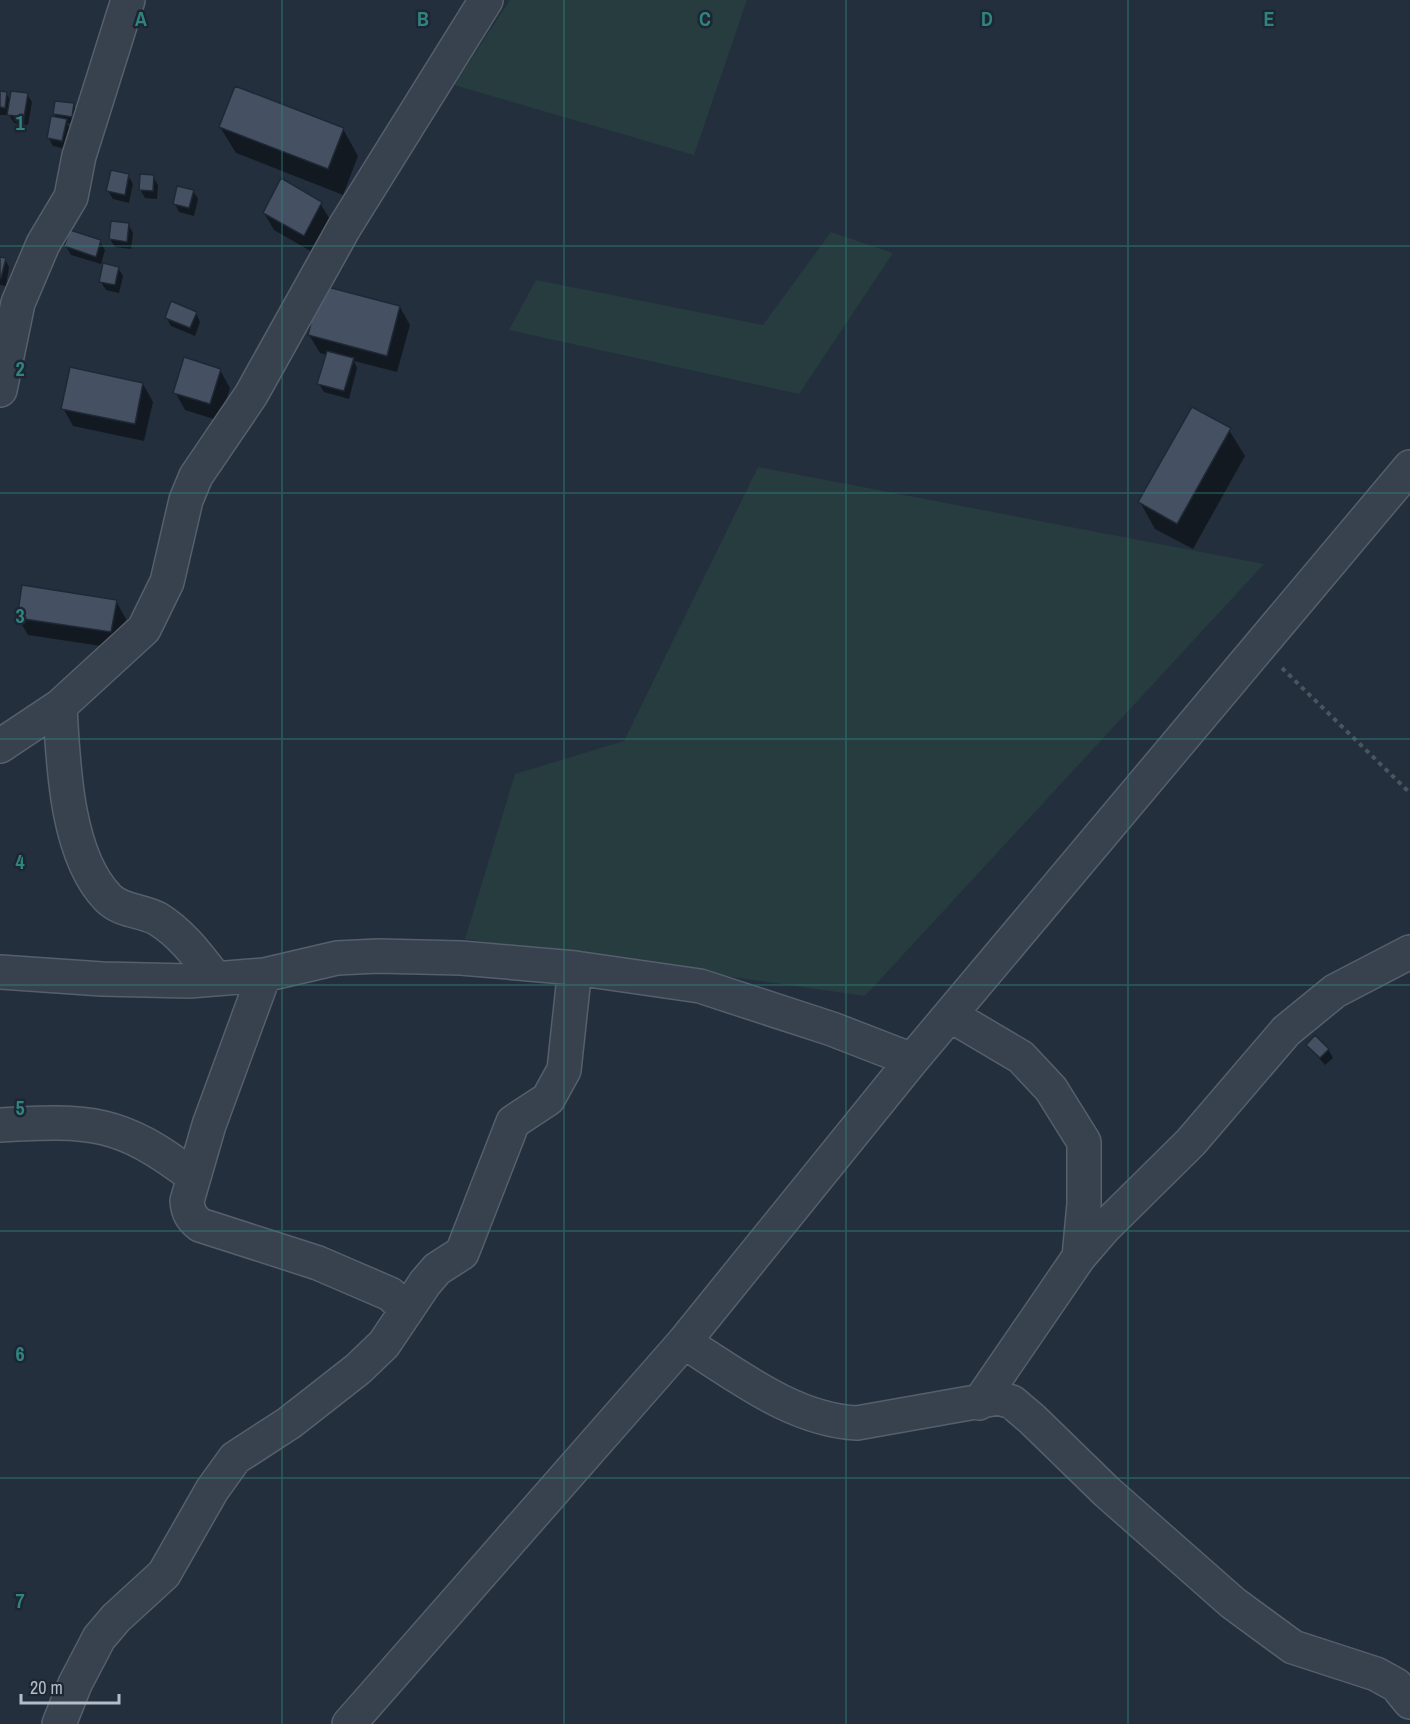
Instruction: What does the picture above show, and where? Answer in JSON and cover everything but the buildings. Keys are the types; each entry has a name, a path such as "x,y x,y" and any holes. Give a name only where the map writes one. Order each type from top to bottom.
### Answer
{"street":[{"path":"0,390 18,303 39,252 71,196 79,156 128,0"},
{"path":"0,746 60,706 144,629 167,582 186,500 196,476 251,395 344,228 486,0"},
{"path":"349,1724 684,1342 912,1060 1410,467"},
{"path":"60,706 63,758 69,798 78,841 91,872 108,898 122,908 157,918 177,933 215,978"},
{"path":"979,1402 1079,1257 1104,1228 1191,1142 1286,1031 1335,991 1410,952"},
{"path":"0,972 148,981 264,975 329,959 378,956 460,957 575,968 700,986 832,1029 912,1060"},
{"path":"59,1724 75,1684 99,1638 116,1618 164,1574 212,1490 235,1458 289,1423 358,1369 384,1344 437,1269 462,1253 513,1122 549,1099 564,1070 575,968"},
{"path":"264,975 209,1125 187,1201 188,1209 200,1225 318,1263 390,1294 407,1310"},
{"path":"950,1015 1021,1057 1051,1089 1084,1142 1084,1204 1079,1257"},
{"path":"0,1125 72,1122 108,1128 140,1140 194,1177"},
{"path":"684,1342 765,1393 816,1417 837,1422 866,1422 998,1398 1012,1402 1107,1492 1233,1603 1293,1647 1376,1674 1396,1685 1410,1702"}],"path":[{"path":"1260,646 1410,793"}],"green space":[{"path":"510,0 747,0 694,155 454,85"},
{"path":"831,232 893,253 799,394 509,330 536,280 763,325"},
{"path":"758,467 1264,564 865,996 465,939 515,774 624,741"}]}
